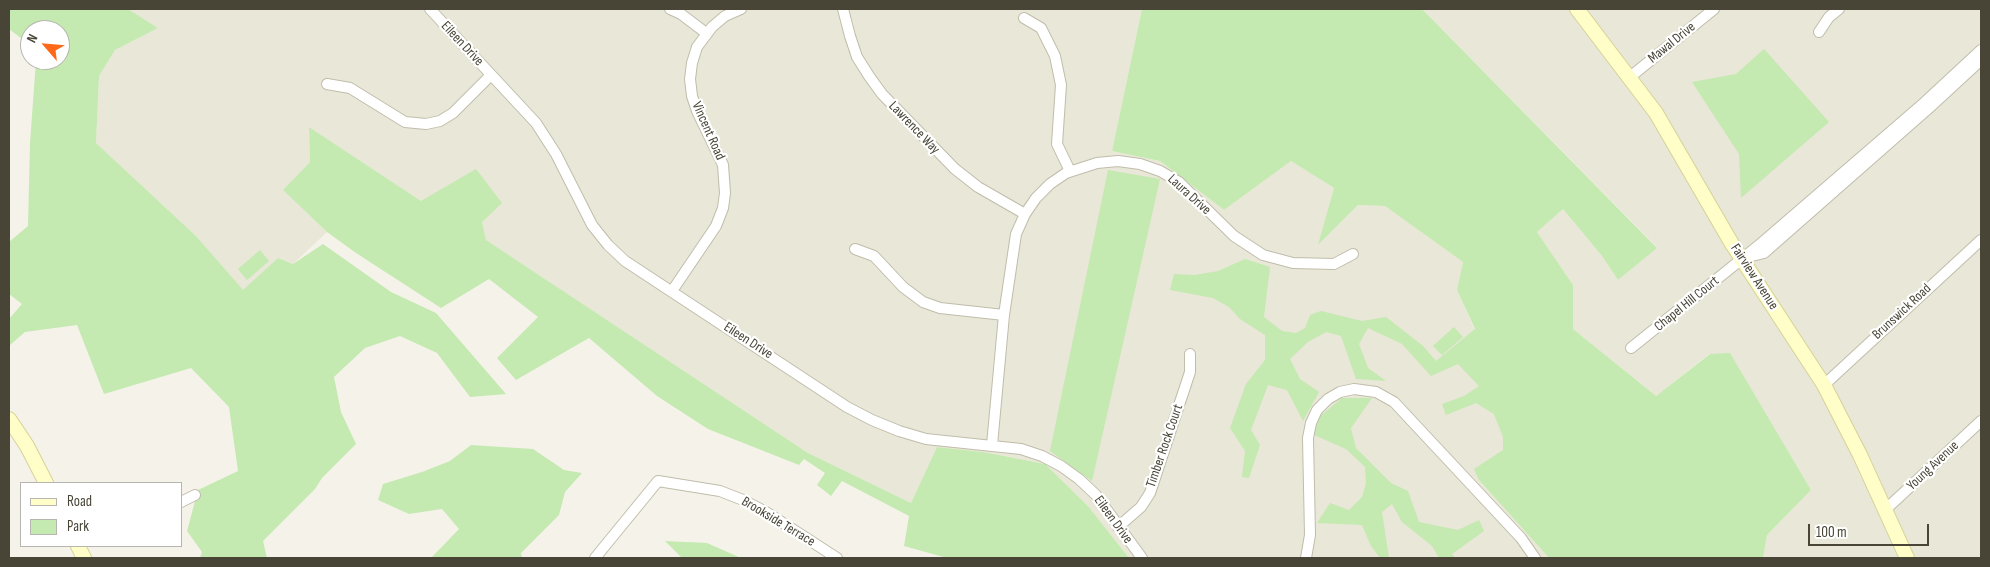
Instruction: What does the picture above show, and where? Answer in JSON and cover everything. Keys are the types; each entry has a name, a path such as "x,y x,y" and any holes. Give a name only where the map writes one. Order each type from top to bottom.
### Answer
{"main road":[{"name":"Fairview Avenue","path":"1577,9 1630,77 1671,136 1712,210 1824,385 1845,423 1907,558"},
{"path":"9,419 28,446 46,482"}],"street":[{"name":"Eileen Drive","path":"430,9 543,133 556,154 583,210 600,235 625,260 847,407 872,420 898,431 926,439 992,445 1031,452 1061,466 1088,487 1142,558"},
{"path":"670,9 706,33"},
{"name":"Vincent Road","path":"672,291 716,226 726,193 723,165 697,112 690,88 690,71 694,55 706,33 725,16 741,9"},
{"name":"Lawrence Way","path":"843,9 850,36 858,56 882,94 955,169 978,187 1025,214"},
{"name":"Mawal Drive","path":"1630,77 1714,9"},
{"path":"1818,32 1829,17 1839,9"},
{"path":"1024,18 1041,28 1056,56 1060,85 1057,144 1070,171"},
{"path":"1909,121 1981,50"},
{"path":"1909,121 1981,60"},
{"path":"327,84 350,88 405,122 426,124 440,121 453,113 491,75"},
{"name":"Chapel Hill Court","path":"1631,348 1830,189 1909,121"},
{"name":"Laura Drive","path":"992,445 1004,315 1013,245 1025,214 1043,191 1070,171 1086,165 1108,161 1150,166 1179,182 1234,236 1263,255 1293,263 1334,264 1353,254"},
{"name":"Brunswick Road","path":"1824,385 1981,240"},
{"path":"855,248 874,256 903,287 923,302 950,310 1004,315"},
{"name":"Timber Rock Court","path":"1118,527 1141,507 1150,493 1190,372 1190,354"},
{"path":"1306,558 1310,535 1308,438 1311,423 1317,410 1328,399 1340,392 1354,389 1376,392 1394,402 1521,538 1534,558"},
{"name":"Young Avenue","path":"1885,510 1981,422"},
{"name":"Brookside Terrace","path":"595,558 658,481 720,491 743,500 766,512 837,558"},
{"path":"182,502 195,496"}],"shaded area":[{"path":"128,9 1142,9 1112,151 1160,161 1224,210 1291,161 1334,188 1319,244 1358,205 1385,206 1463,262 1457,290 1477,335 1522,464 1479,480 1549,558 1129,558 1088,506 1045,464 983,452 937,447 911,503 808,453 486,240 482,222 421,201 309,127 310,162 283,190 327,232 293,264 278,258 243,291 196,236 96,143 99,76 115,50 158,28"},
{"path":"1422,9 1981,9 1981,558 1763,558 1767,535 1811,490 1730,354 1709,354 1656,396 1573,329 1573,285 1537,232 1563,209 1602,256 1618,280 1657,247"}],"green space":[{"path":"9,9 128,9 158,28 115,50 99,76 96,143 196,236 243,290 278,258 293,264 323,244 391,292 436,313 506,394 470,397 437,353 400,336 365,348 334,377 341,412 356,444 322,478 315,489 263,541 267,558 200,558 202,552 187,531 198,490 238,471 229,407 191,368 104,394 77,325 25,332 9,346 9,319 22,304 9,294 9,242 28,226 30,143 35,70 70,70 70,20 20,20 20,37 9,29"},
{"path":"1142,9 1422,9 1657,248 1618,280 1602,256 1563,209 1537,232 1573,285 1573,329 1656,396 1710,354 1730,353 1811,490 1767,535 1763,558 1549,558 1479,480 1474,469 1503,450 1503,437 1494,414 1476,403 1446,415 1442,404 1464,396 1479,386 1458,364 1431,376 1402,344 1368,328 1359,344 1368,368 1386,381 1356,379 1341,336 1326,332 1308,342 1290,359 1300,379 1319,392 1303,421 1287,390 1268,385 1251,430 1260,445 1249,478 1242,477 1245,451 1230,428 1246,384 1265,360 1265,335 1240,319 1229,307 1213,298 1170,290 1174,274 1195,275 1218,271 1245,259 1270,267 1264,317 1282,331 1296,333 1305,328 1310,315 1321,311 1362,321 1386,317 1423,346 1436,361 1475,329 1457,290 1463,262 1385,206 1358,205 1318,245 1334,188 1291,161 1224,210 1160,161 1112,151"},
{"path":"1764,49 1829,122 1741,198 1739,154 1692,82 1736,74"},
{"path":"309,127 421,201 476,169 502,203 482,222 486,240 808,453 911,503 937,447 983,452 1045,464 1088,506 1129,558 947,558 904,546 909,516 842,481 831,496 817,485 825,473 804,459 799,465 708,429 657,396 589,338 516,380 497,358 538,317 489,279 441,308 327,232 283,190 310,162"},
{"path":"1108,170 1160,179 1092,481 1050,451"},
{"path":"260,250 269,261 247,280 238,269"},
{"path":"1454,327 1463,337 1442,355 1433,346"},
{"path":"1342,398 1372,398 1351,428 1356,448 1391,483 1408,491 1419,522 1458,530 1479,520 1484,531 1452,554 1455,558 1439,558 1432,546 1402,522 1392,504 1382,512 1389,558 1380,558 1371,546 1362,525 1317,523 1330,503 1349,510 1362,497 1366,483 1365,467 1346,449 1314,435 1319,417"},
{"path":"471,445 533,449 564,470 582,473 565,492 559,515 521,553 522,558 431,558 459,529 442,509 409,514 378,500 383,484 450,461"},
{"path":"665,541 707,543 741,558 682,558"}]}
